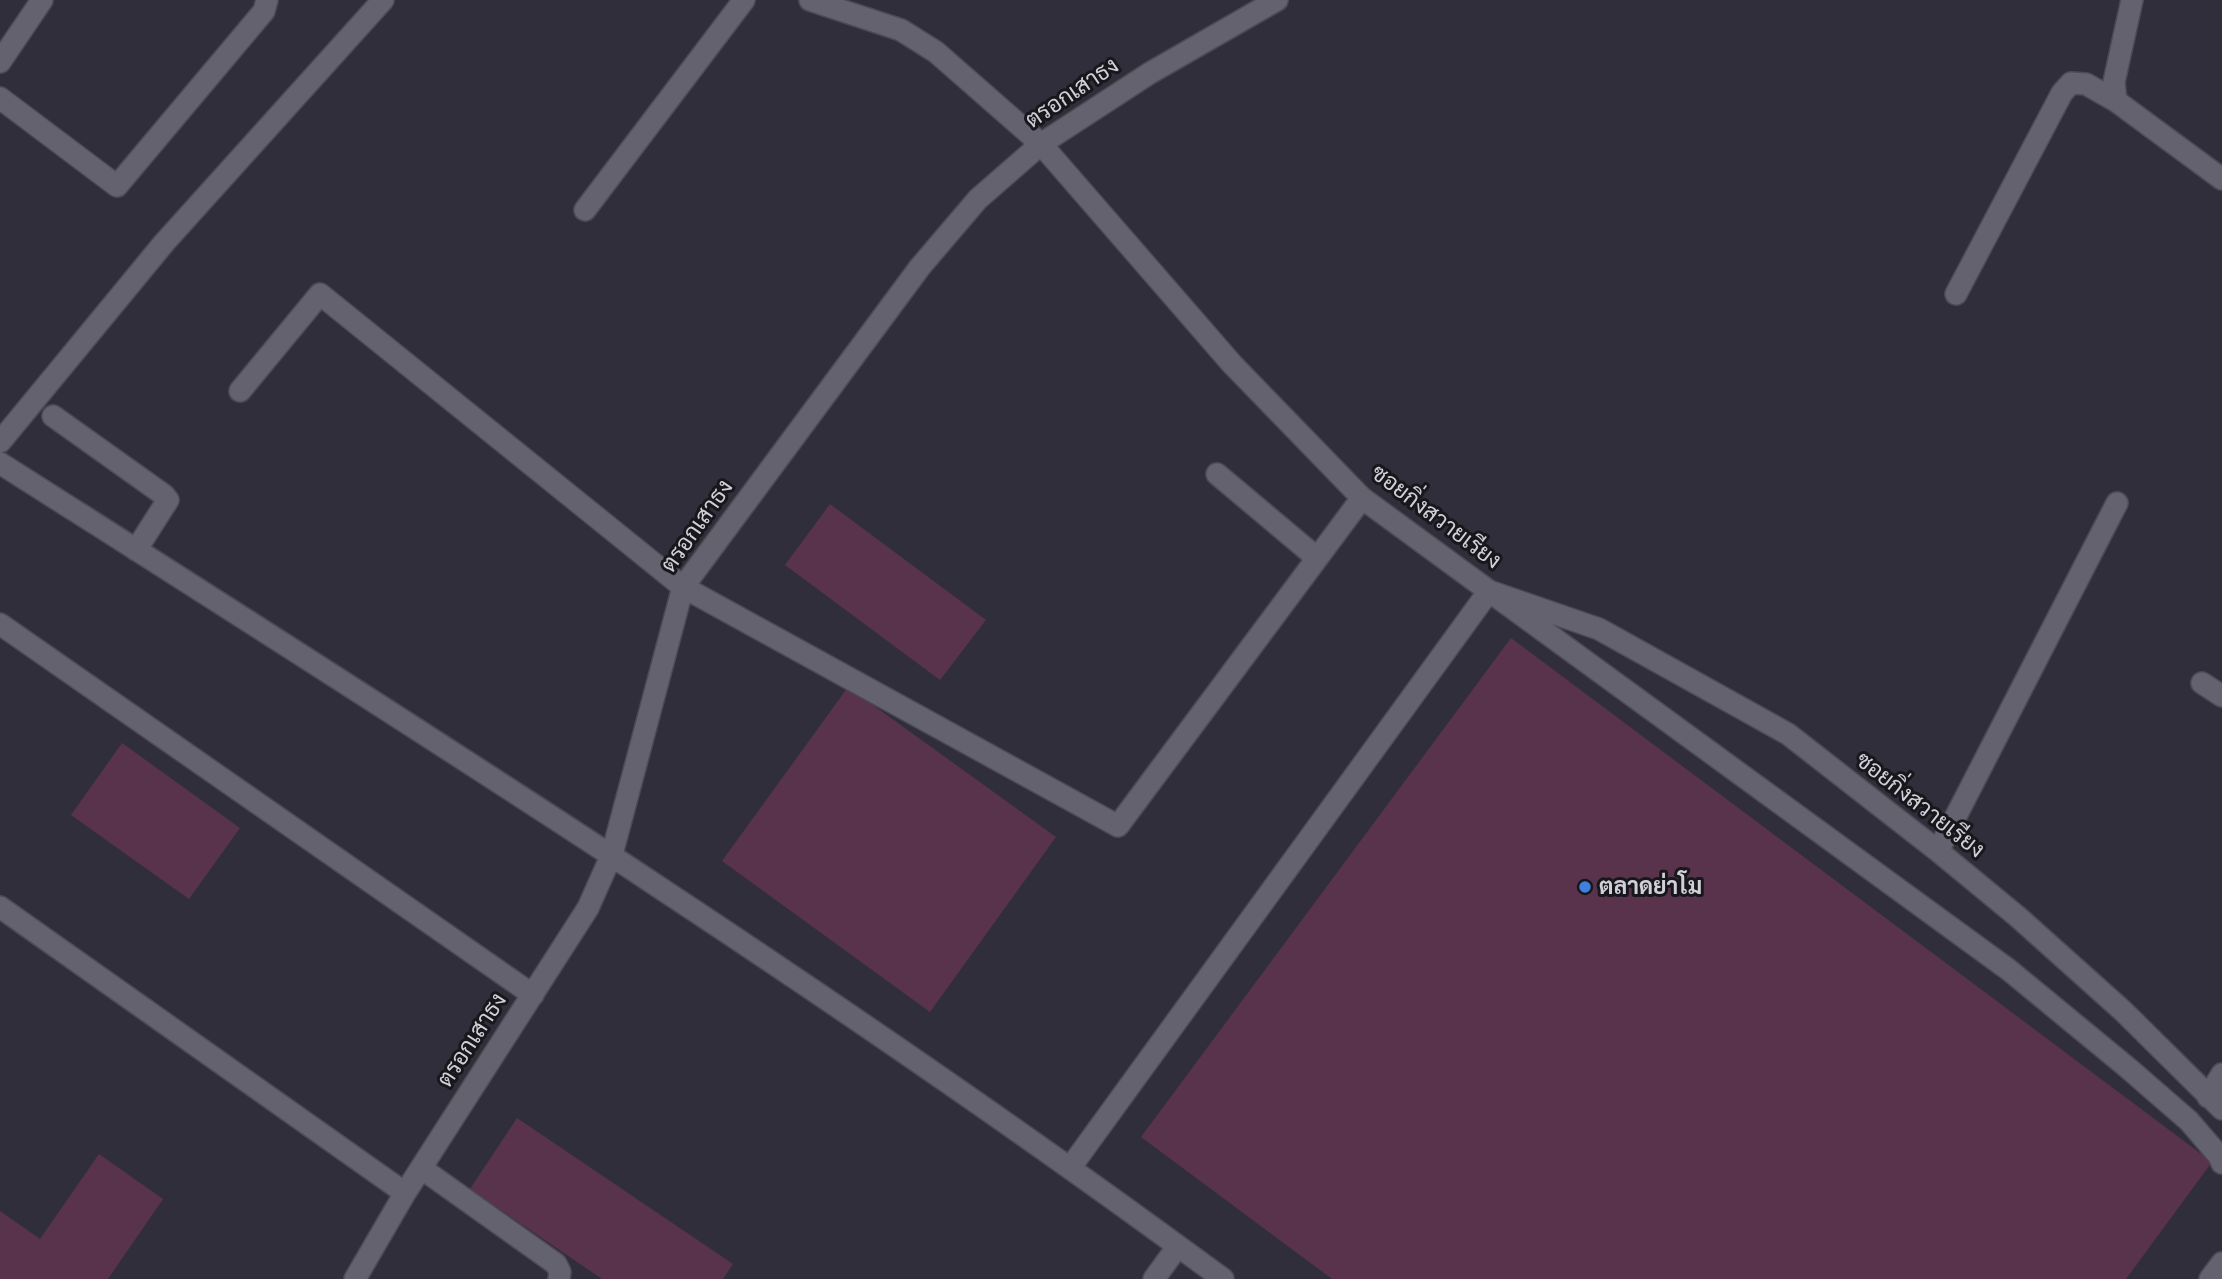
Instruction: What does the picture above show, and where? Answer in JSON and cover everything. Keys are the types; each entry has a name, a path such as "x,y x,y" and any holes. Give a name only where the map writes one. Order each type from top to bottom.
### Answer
{"street":[{"path":"0,62 42,0"},
{"path":"0,98 117,186 264,11 267,0"},
{"path":"0,442 164,243 383,0"},
{"path":"585,210 744,0"},
{"name":"ซอยกิ่งสวายเรียง","path":"810,0 901,30 913,37 936,52 1041,144 1232,364 1362,498 1489,591 1599,629 1788,734 2018,917 2123,1011 2215,1103"},
{"name":"ตรอกเสาธง","path":"355,1279 405,1193 588,908 612,854 683,587 920,267 978,199 1041,144 1150,74 1277,0"},
{"path":"2116,101 2114,82 2132,0"},
{"path":"1956,293 2062,93 2071,83 2086,84 2116,101 2222,179"},
{"path":"240,391 320,294 683,587 1118,826 1362,498"},
{"path":"53,416 164,495 166,506 136,550"},
{"path":"0,463 612,854 1070,1168 1223,1279"},
{"path":"1217,474 1317,558"},
{"path":"1938,851 2117,503"},
{"path":"1070,1168 1489,591 2009,970 2189,1121 2222,1163"},
{"path":"0,624 533,995"},
{"path":"2202,683 2222,696"},
{"path":"0,907 405,1193"},
{"path":"2215,1103 2222,1074"},
{"path":"421,1168 556,1264 560,1272 559,1279"},
{"path":"1154,1279 1178,1246"},
{"path":"2210,1279 2222,1263"}],"building":[{"path":"830,504 986,620 940,680 785,565"},
{"name":"ตลาดย่าโม","path":"1511,638 2212,1162 2126,1279 1332,1279 1141,1137"},
{"path":"848,687 1056,837 930,1012 722,861"},
{"path":"122,743 240,828 189,899 71,815"},
{"path":"517,1118 733,1264 723,1279 602,1279 470,1189"},
{"path":"99,1154 163,1199 108,1279 0,1279 0,1211 40,1239"}],"place":[{"name":"ตลาดย่าโม","path":"1585,887"}]}
